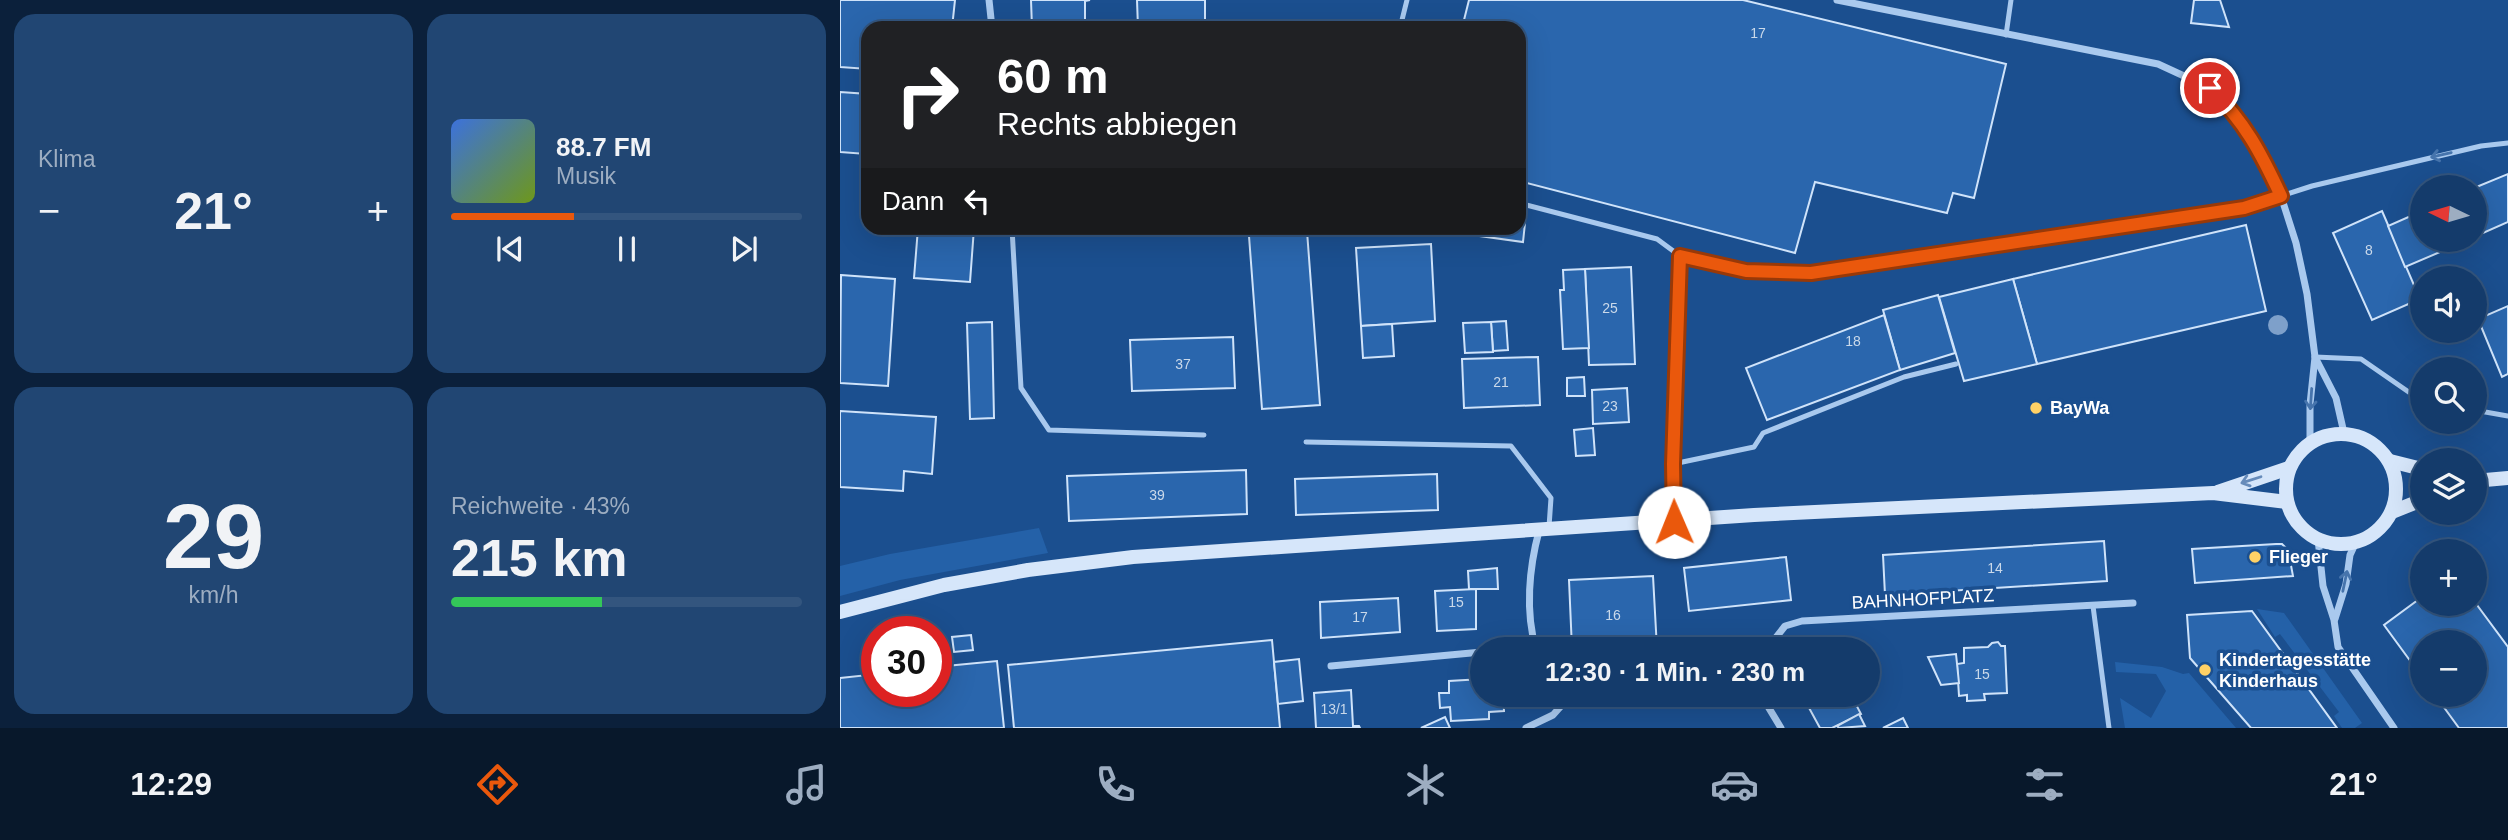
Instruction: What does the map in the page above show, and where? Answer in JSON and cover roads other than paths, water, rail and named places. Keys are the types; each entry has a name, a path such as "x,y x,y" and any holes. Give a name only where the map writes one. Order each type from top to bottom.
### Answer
{"main road":[{"path":"2390,461 2396,488 2392,512 2377,531 2356,542 2344,544 2318,540 2299,524 2287,502 2289,468 2310,442 2331,434 2344,433 2371,442 2390,461 2410,466"},
{"path":"2213,493 2289,468"},
{"path":"2487,479 2508,478"},
{"path":"840,612 956,583 1028,570 1133,557 1754,515 2213,493 2287,502"},
{"path":"2392,512 2410,505"}],"street":[{"path":"989,0 991,21"},
{"path":"1837,0 2158,64 2210,88 2243,123 2262,156 2281,196 2296,243 2307,294 2315,357 2310,404 2310,442"},
{"path":"1674,522 1673,464 1680,256"},
{"path":"2315,357 2336,398 2344,433"},
{"path":"1534,637 1530,615 1531,560 1544,531"},
{"path":"2318,540 2323,586 2334,620 2338,647 2394,728"},
{"path":"2334,620 2346,584 2350,555 2356,542"},
{"name":"BAHNHOFPLATZ","path":"1776,637 1785,626 1802,621 2133,603"},
{"path":"1331,666 1470,653"},
{"path":"1526,728 1553,715 1560,707"},
{"path":"1768,707 1781,728"}],"lane":[{"path":"1401,21 1407,0"},
{"path":"2006,34 2011,0"},
{"path":"1526,205 1657,239 1680,256 1746,271 1811,273 2244,208 2312,186 2481,146 2508,143"},
{"path":"1012,235 1021,388 1049,430 1204,435"},
{"path":"2315,357 2361,359 2410,393"},
{"path":"1673,464 1754,447 1763,433 1904,377 1956,364"},
{"path":"2487,412 2508,416"},
{"path":"1306,442 1511,446 1551,498 1544,531"},
{"path":"2093,606 2109,728"}],"place":[{"name":"BayWa","path":"2036,408"},
{"name":"Flieger","path":"2255,557"},
{"name":"Kindertagesstätte Kinderhaus","path":"2205,670"}]}
